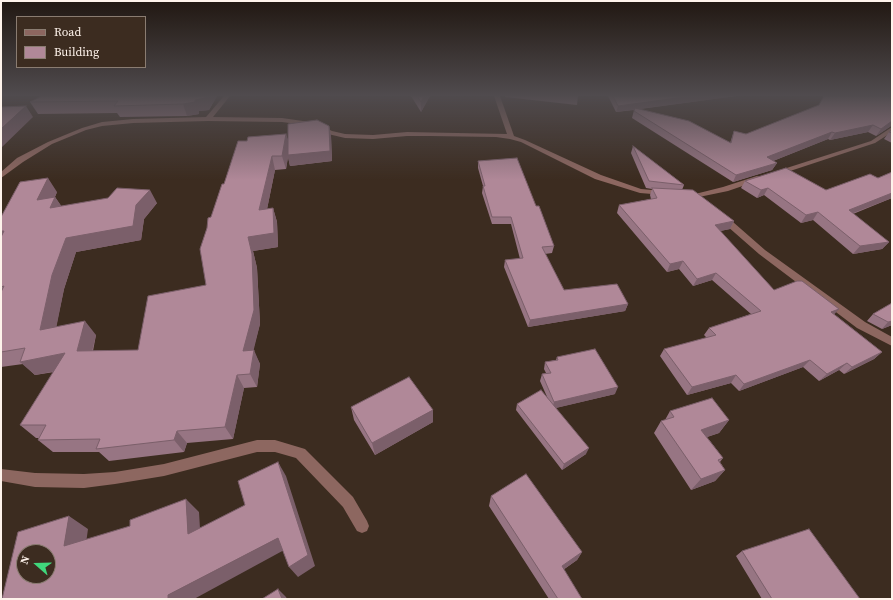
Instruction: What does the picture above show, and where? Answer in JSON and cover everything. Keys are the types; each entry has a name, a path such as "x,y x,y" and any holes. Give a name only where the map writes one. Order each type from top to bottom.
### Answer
{"street":[{"path":"1,176 20,160 50,144 84,129 102,124"},
{"path":"315,124 330,133 358,137 414,134 496,135 511,137 523,141 620,186 640,191 678,195 699,195 724,189 872,142 892,129"},
{"path":"507,124 511,137"},
{"path":"699,195 768,256 861,325 892,342"},
{"path":"1,475 35,480 84,481 115,478 164,470 257,446 275,446 300,453 348,502 362,526"}],"building":[{"path":"1,124 6,124 1,129"},
{"path":"288,124 325,124 329,126 330,151 288,155"},
{"path":"655,124 695,124 731,143 734,131 746,134 771,124 888,124 881,129 873,125 835,133 832,132 767,157 777,163 736,175"},
{"path":"286,134 282,156 272,156 259,210 273,208 274,233 248,237 252,254 254,310 243,351 254,350 250,374 237,375 225,427 177,431 174,440 96,449 100,439 38,440 46,425 20,425 65,353 20,362 25,348 1,352 1,292 4,286 1,287 1,237 4,231 1,231 1,217 20,182 48,178 37,200 55,197 50,208 108,198 117,188 150,190 136,205 133,226 66,238 52,275 40,330 85,321 77,351 138,350 148,296 206,285 200,249 207,228 208,218 211,217 222,184 224,184 238,141 247,141 248,137"},
{"path":"633,146 684,185 649,181"},
{"path":"517,158 536,206 539,206 554,246 542,247 564,290 617,284 628,304 530,320 505,260 523,258 511,217 492,217 483,186 485,186 478,161"},
{"path":"786,168 826,190 870,174 878,178 892,172 892,193 849,210 889,242 860,246 818,212 806,215 768,188 761,190 745,181"},
{"path":"652,188 693,190 734,221 715,225 774,290 797,281 802,281 839,309 831,312 882,352 852,367 847,363 827,374 810,360 744,384 736,375 692,387 664,349 716,335 709,328 761,311 716,273 697,279 683,261 670,264 619,205 657,198"},
{"path":"892,303 892,321 888,322 873,314"},
{"path":"595,349 618,387 554,402 542,374 551,373 545,362 558,360 557,357"},
{"path":"409,377 433,410 372,443 351,407"},
{"path":"541,390 589,448 564,464 517,404"},
{"path":"712,398 729,420 701,430 723,458 718,460 725,470 701,479 661,421 674,417 670,411"},
{"path":"278,462 308,555 289,567 278,538 168,595 168,599 2,599 18,532 69,516 64,546 130,526 130,520 186,499 188,534 245,505 238,481"},
{"path":"526,474 582,552 562,566 582,599 558,599 491,496"},
{"path":"809,529 860,599 772,599 742,551"},
{"path":"278,589 282,599 262,599"}]}
